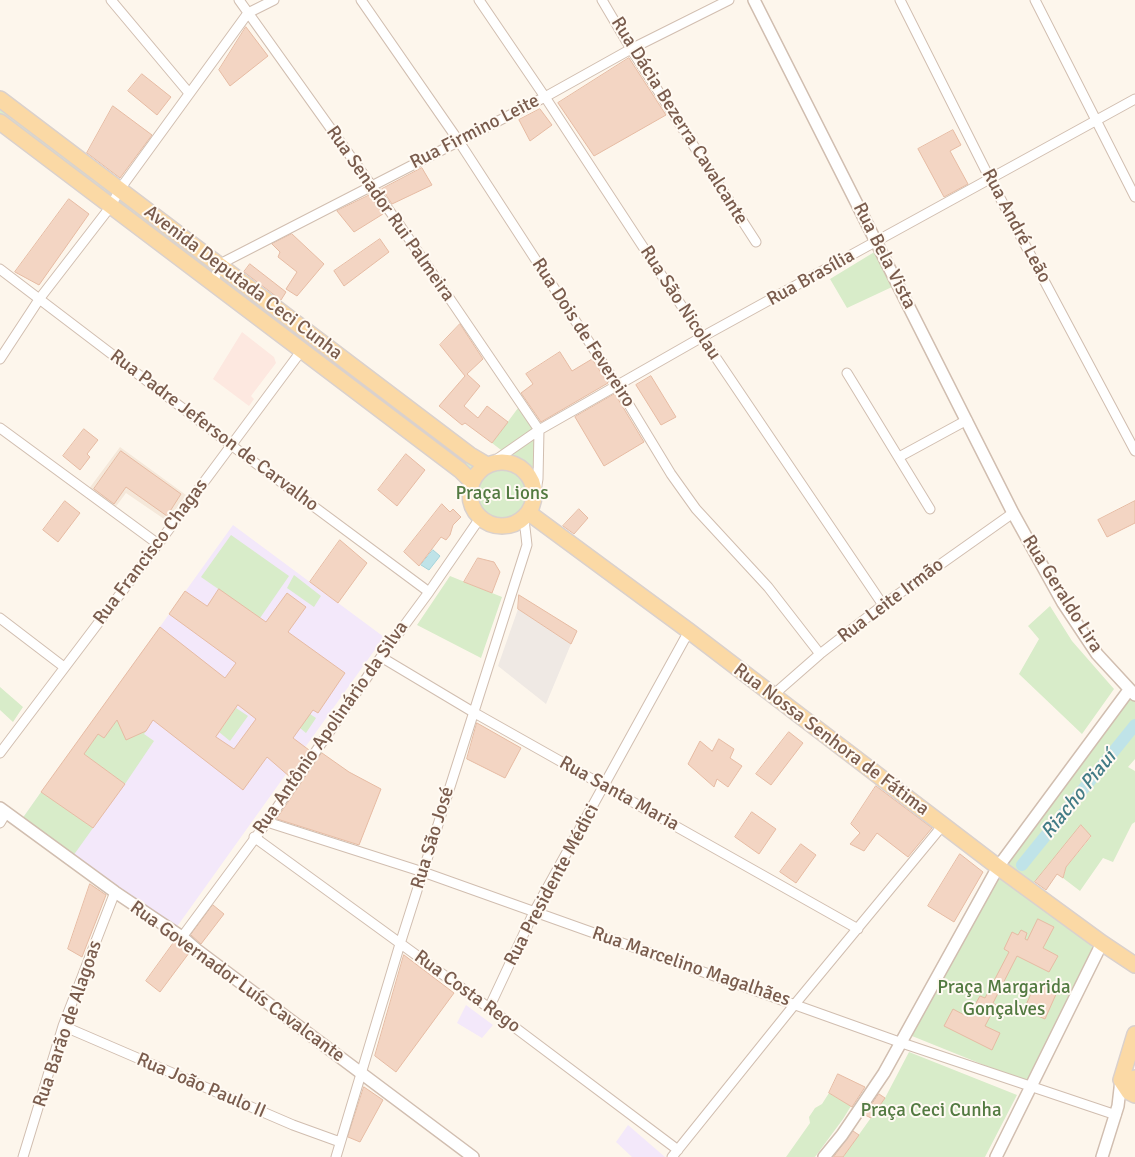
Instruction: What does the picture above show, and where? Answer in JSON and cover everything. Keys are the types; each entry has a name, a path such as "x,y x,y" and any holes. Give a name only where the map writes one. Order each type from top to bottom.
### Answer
{"main road":[{"name":"Avenida Deputada Ceci Cunha","path":"0,99 464,450 488,464"},
{"name":"Avenida Deputada Ceci Cunha","path":"0,122 460,470 472,482"},
{"path":"503,461 516,464 526,472 533,483 535,496 533,506 526,516 506,527 497,527 480,518 472,507 469,495 472,482 480,469 488,464 503,461"},
{"name":"Rua Nossa Senhora de Fátima","path":"526,516 548,526 998,867 1135,965"},
{"path":"1130,1086 1135,1034"}],"street":[{"path":"112,0 189,93"},
{"name":"Rua Senador Rui Palmeira","path":"239,0 401,227 539,430"},
{"path":"0,359 40,298 111,206 120,189 248,13 274,0"},
{"name":"Rua Dois de Fevereiro","path":"361,0 458,140 617,385 671,474 696,509 768,586 820,654"},
{"name":"Rua São Nicolau","path":"479,0 545,97 702,337 883,605"},
{"name":"Rua Dácia Bezerra Cavalcante","path":"602,0 631,49 756,242"},
{"name":"Rua Firmino Leite","path":"220,264 370,185 545,97 631,49 729,0"},
{"name":"Rua Bela Vista","path":"754,0 1013,513"},
{"name":"Rua André Leão","path":"900,0 990,179 1135,451"},
{"path":"1035,0 1135,197"},
{"name":"Rua Brasília","path":"488,464 539,430 702,337 1135,99"},
{"path":"213,283 220,264"},
{"name":"Rua Padre Jeferson de Carvalho","path":"0,268 231,445 429,592"},
{"name":"Rua Francisco Chagas","path":"0,753 302,350"},
{"path":"847,373 930,509"},
{"path":"899,457 966,420"},
{"path":"0,428 158,544"},
{"path":"535,496 538,479 539,430"},
{"name":"Rua Leite Irmão","path":"772,696 820,654 883,605 1013,513"},
{"name":"Rua Geraldo Lira","path":"1013,513 1063,603 1097,654 1132,692"},
{"name":"Rua São José","path":"336,1157 400,944 527,545 526,516"},
{"name":"Rua Antônio Apolinário da Silva","path":"182,937 266,822 480,518"},
{"path":"527,545 532,527 548,526"},
{"path":"0,618 64,667"},
{"name":"Rua Presidente Médici","path":"489,1008 534,912 689,631"},
{"name":"Rua Santa Maria","path":"381,657 473,712 858,929"},
{"path":"824,1157 842,1135 902,1043 998,867 1132,692"},
{"name":"Rua Governador Luís Cavalcante","path":"2,815 182,937 473,1157"},
{"name":"Rua Marcelino Magalhães","path":"266,822 423,872 902,1043 1031,1086 1117,1110"},
{"path":"675,1153 943,825"},
{"name":"Rua Costa Rego","path":"254,837 489,1008 675,1153"},
{"name":"Rua Barão de Alagoas","path":"22,1157 63,1026 116,892"},
{"path":"996,1157 1102,943"},
{"name":"Rua João Paulo II","path":"63,1026 284,1121 340,1142"},
{"path":"1102,1157 1117,1110 1130,1086"}],"shaded area":[{"path":"242,332 274,357 276,363 251,396 254,399 249,406 213,379"},
{"path":"120,447 186,495 167,521 126,493 114,509 88,490"},
{"path":"233,525 384,637 176,928 22,819"},
{"path":"518,609 571,644 546,704 498,666"},
{"path":"466,1005 493,1025 482,1038 457,1023"},
{"path":"628,1125 665,1157 632,1157 616,1142"}],"green space":[{"name":"Praça Lions","path":"0,99 487,465 505,453 492,443 521,404 539,430 535,496 529,511 520,521 508,526 496,526 485,521 477,512 472,499 472,482 0,122"},
{"path":"876,251 892,287 847,308 830,279"},
{"path":"231,535 289,576 260,618 201,577"},
{"path":"294,575 321,596 314,607 287,588"},
{"path":"450,576 502,597 481,658 417,625"},
{"path":"1050,606 1072,641 1114,689 1082,734 1019,674 1039,639 1028,626"},
{"path":"0,687 23,707 13,722 0,710"},
{"path":"1129,690 1135,695 1135,759 1128,767 1135,771 1135,822 1132,824 1113,862 1103,858 1080,891 1063,878 1066,867 1091,837 1081,825 1029,889 998,867"},
{"path":"236,708 248,716 230,741 219,732"},
{"path":"123,712 147,730 144,734 154,741 125,784 84,754 98,734 104,738"},
{"path":"310,714 316,718 306,733 300,728"},
{"path":"41,792 93,828 73,856 22,819"},
{"name":"Praça Margarida Gonçalves","path":"1000,873 1100,953 1031,1084 912,1036"},
{"name":"Praça Ceci Cunha","path":"909,1052 1017,1095 985,1157 843,1157 885,1098"},
{"path":"829,1093 851,1106 843,1119 815,1157 786,1157 810,1123 809,1117 815,1108 822,1104"}],"water":[{"path":"433,550 440,556 429,570 421,565"}],"building":[{"path":"246,27 268,56 230,86 219,70"},
{"path":"629,58 666,115 594,156 558,103"},
{"path":"142,74 171,97 157,115 128,91"},
{"path":"113,106 152,135 120,178 87,153"},
{"path":"540,109 552,125 530,141 519,120"},
{"path":"953,130 961,145 950,151 968,184 944,197 918,149"},
{"path":"422,168 432,185 392,204 382,189"},
{"path":"370,195 383,214 354,232 337,211"},
{"path":"69,199 89,214 39,285 15,272"},
{"path":"292,234 324,264 297,296 286,289 297,272 278,257 280,252 272,244"},
{"path":"380,239 389,252 344,286 334,271"},
{"path":"250,264 286,292 281,300 244,272"},
{"path":"460,324 483,359 467,374 480,386 464,406 478,418 487,406 508,422 492,443 465,423 462,425 439,406 465,376 440,345"},
{"path":"560,352 572,371 592,359 608,383 541,422 521,393 533,384 526,374"},
{"path":"651,376 676,417 661,425 636,385"},
{"path":"615,394 644,442 604,466 575,417"},
{"path":"84,429 98,440 87,454 90,457 80,470 63,456"},
{"path":"121,451 181,494 167,516 126,487 114,504 94,489"},
{"path":"406,454 425,470 397,506 378,490"},
{"path":"65,501 80,513 58,542 43,530"},
{"path":"1135,501 1135,523 1107,537 1098,520"},
{"path":"442,504 450,512 453,509 461,517 453,525 450,535 446,540 441,537 419,566 404,552"},
{"path":"579,509 588,518 574,534 563,526"},
{"path":"340,540 367,563 338,603 310,582"},
{"path":"478,558 494,562 500,572 492,593 464,582"},
{"path":"219,589 266,622 287,593 306,607 288,632 345,673 318,713 313,710 293,738 309,750 290,777 267,757 243,790 153,720 146,731 126,740 117,720 104,738 98,734 84,754 125,784 93,828 41,792 160,627 225,678 236,663 169,614 185,591 207,606","holes":["238,705 256,719 234,749 216,737"]},
{"path":"519,595 577,631 571,644 518,609"},
{"path":"477,723 521,748 505,778 467,759"},
{"path":"789,732 803,743 771,785 756,774"},
{"path":"719,739 734,749 730,758 742,766 728,787 717,779 714,787 688,764 700,741 712,751"},
{"path":"322,753 349,772 381,789 359,845 277,819"},
{"path":"876,786 932,828 908,857 877,833 864,851 850,844 860,833 851,824"},
{"path":"752,812 776,829 759,854 735,837"},
{"path":"1081,825 1091,836 1066,867 1063,878 1057,874 1046,890 1035,882"},
{"path":"801,844 816,855 796,883 780,872"},
{"path":"960,854 983,872 954,922 928,906"},
{"path":"90,884 106,895 82,957 68,949"},
{"path":"213,905 224,914 201,944 191,935"},
{"path":"1038,919 1054,927 1043,948 1058,956 1049,972 1017,956 993,1003 996,1005 985,1026 1000,1033 992,1050 944,1026 953,1009 968,1017 980,996 985,998 1009,952 1004,949 1012,932 1018,935 1021,930 1027,933 1025,939 1027,940"},
{"path":"175,941 189,953 160,992 146,981"},
{"path":"404,955 454,993 396,1072 375,1056"},
{"path":"1037,982 1057,992 1045,1019 1024,1010"},
{"path":"838,1074 865,1087 852,1107 829,1093"},
{"path":"364,1087 383,1100 360,1142 348,1137"},
{"path":"879,1094 885,1098 871,1118 865,1115"},
{"path":"853,1131 859,1135 843,1157 834,1157"}],"waterway":[{"name":"Riacho Piauí","path":"1022,865 1135,725"}]}
